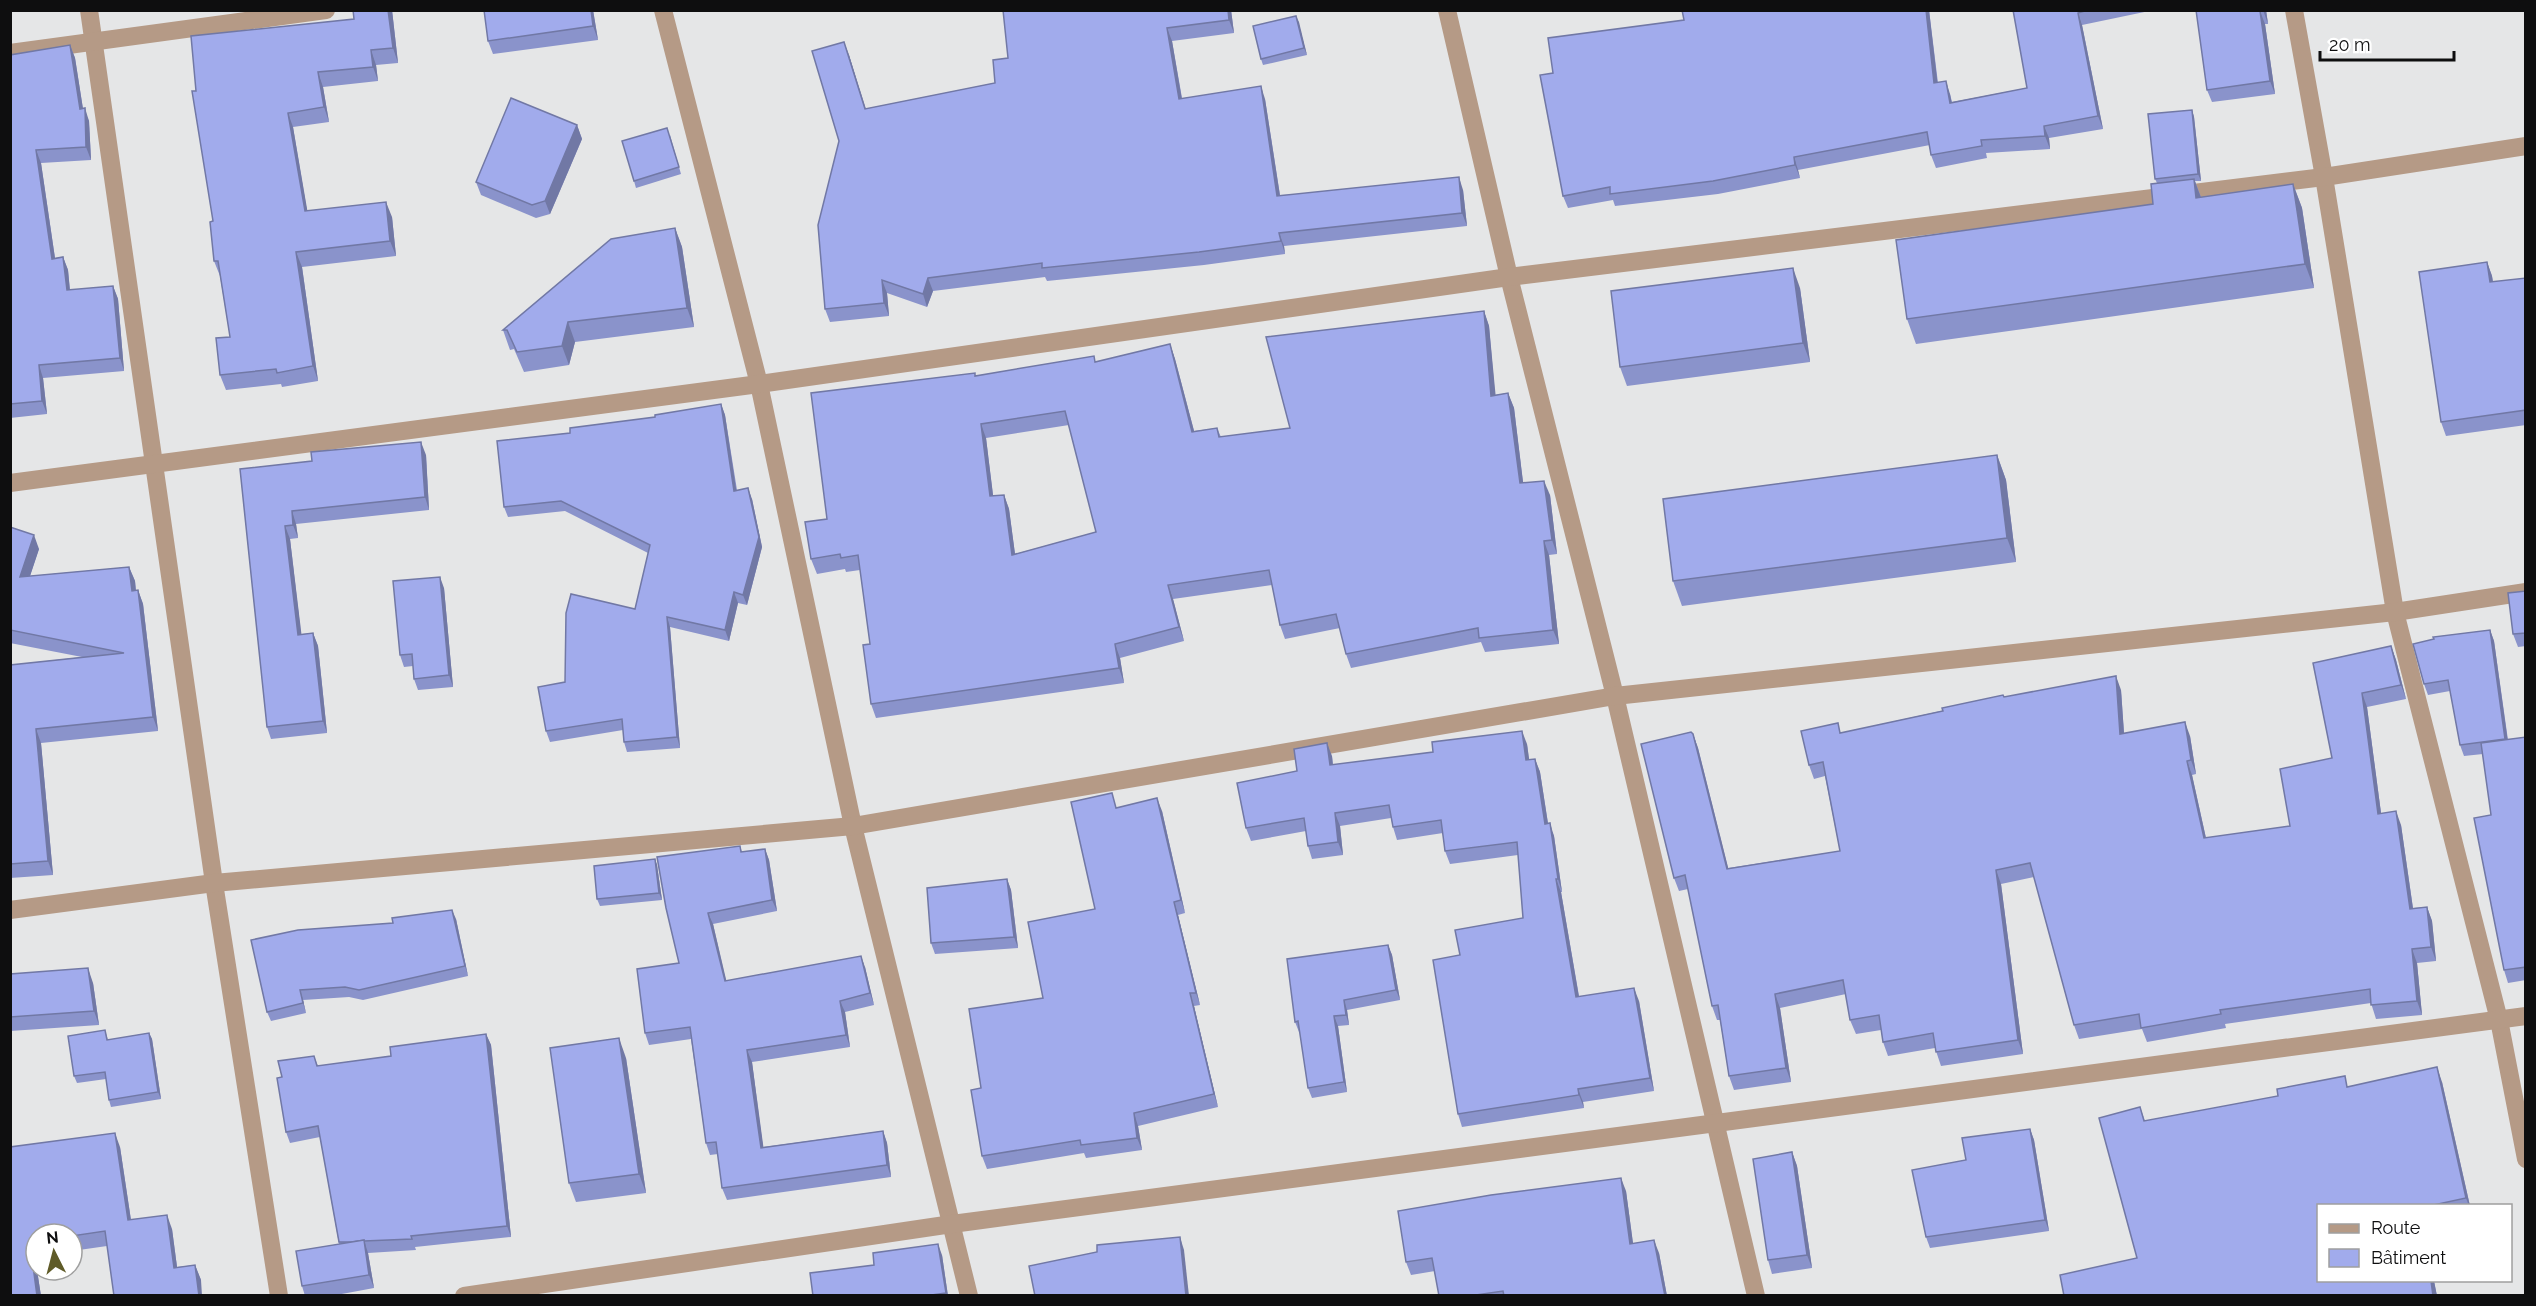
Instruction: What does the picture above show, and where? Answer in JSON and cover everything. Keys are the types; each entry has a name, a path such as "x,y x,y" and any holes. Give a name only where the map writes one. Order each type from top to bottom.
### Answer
{"street":[{"path":"89,10 156,464 214,883 279,1296"},
{"path":"10,53 326,10"},
{"path":"663,10 759,384 853,826 969,1296"},
{"path":"1447,10 1509,277 1615,696 1756,1296"},
{"path":"2294,10 2324,177 2395,612 2499,1020 2526,1159"},
{"path":"10,483 759,384 1509,277 2324,177 2526,146"},
{"path":"10,910 214,883 853,826 1615,696 2395,612 2526,592"},
{"path":"465,1296 952,1224 2526,1016"}],"building":[{"path":"353,10 388,10 393,48 371,50 373,67 318,72 324,107 288,113 305,211 386,202 390,241 296,252 313,366 277,373 276,369 220,375 216,338 230,337 218,261 214,261 210,222 213,221 192,91 196,91 191,36 354,19"},
{"path":"484,10 591,10 593,26 488,41"},
{"path":"1003,10 1228,10 1229,20 1167,28 1179,99 1261,86 1277,196 1459,177 1462,213 1279,233 1281,241 1199,252 1042,268 1042,263 928,278 923,294 882,280 884,303 825,309 818,225 839,141 812,51 844,42 865,109 995,83 993,60 1008,58"},
{"path":"1682,10 1926,10 1934,83 1946,81 1950,103 2027,88 2013,10 2088,10 2078,13 2098,116 2044,126 2045,136 1981,140 1982,146 1931,155 1927,132 1794,157 1795,165 1713,181 1610,194 1610,187 1563,196 1540,75 1553,73 1548,38 1684,20"},
{"path":"2196,10 2263,10 2260,11 2270,81 2207,90"},
{"path":"1296,16 1304,48 1261,59 1253,26"},
{"path":"70,45 80,109 85,108 86,147 36,150 52,259 63,257 67,290 113,286 120,358 39,365 42,401 10,404 10,55"},
{"path":"511,98 577,125 545,201 532,205 476,182"},
{"path":"2192,110 2198,174 2155,179 2148,114"},
{"path":"667,128 679,167 634,181 622,141"},
{"path":"2194,179 2196,198 2293,184 2305,264 1907,319 1896,240 2153,204 2151,184"},
{"path":"675,228 687,308 568,322 562,346 517,352 507,330 503,330 611,239"},
{"path":"2487,262 2490,282 2526,278 2526,410 2441,422 2419,272"},
{"path":"1793,268 1803,343 1620,367 1611,291"},
{"path":"1484,311 1491,396 1508,393 1520,483 1544,481 1552,540 1544,541 1553,630 1479,638 1478,628 1346,654 1336,614 1280,625 1269,570 1168,585 1179,627 1115,644 1119,668 871,704 863,645 870,644 858,555 841,558 840,554 811,559 805,522 827,519 811,393 975,373 975,376 1094,356 1095,362 1170,344 1192,432 1217,428 1219,437 1290,428 1266,337","holes":["1065,411 1096,532 1012,555 1004,495 990,496 981,424"]},
{"path":"721,404 734,491 748,488 759,537 743,595 734,592 725,630 667,617 677,737 624,742 622,719 546,731 538,687 565,682 566,613 571,594 635,609 650,545 561,501 504,507 497,441 570,433 570,428 655,417 655,415"},
{"path":"421,442 425,497 292,511 293,525 285,526 298,635 313,633 323,721 267,727 240,469 312,461 311,452"},
{"path":"1997,455 2007,538 1673,581 1663,499"},
{"path":"10,527 34,535 20,577 129,567 132,591 138,590 153,717 36,729 48,861 10,864 10,665 124,653 10,630"},
{"path":"440,577 449,675 414,679 412,654 400,655 393,581"},
{"path":"2526,591 2526,633 2513,634 2508,593"},
{"path":"2490,630 2505,739 2460,745 2448,680 2424,684 2413,644 2434,639 2433,637"},
{"path":"2391,646 2401,685 2362,693 2378,814 2396,811 2410,909 2427,907 2431,947 2412,949 2417,1001 2371,1005 2370,989 2220,1010 2221,1014 2141,1028 2139,1014 2074,1025 2030,863 1996,870 2018,1040 1936,1052 1933,1033 1883,1042 1879,1015 1850,1020 1843,980 1775,994 1786,1068 1729,1076 1718,1005 1712,1006 1685,875 1674,878 1641,744 1691,732 1693,734 1727,869 1840,851 1823,762 1809,765 1801,731 1838,723 1840,733 1943,711 1942,708 2003,695 2004,697 2116,676 2120,734 2185,722 2191,760 2187,761 2204,838 2290,826 2280,769 2332,758 2313,663"},
{"path":"1522,731 1526,760 1535,759 1545,824 1550,823 1558,879 1556,879 1576,997 1634,988 1650,1078 1578,1089 1579,1095 1458,1114 1433,960 1460,955 1455,930 1523,918 1517,842 1445,851 1441,820 1393,827 1389,805 1335,813 1338,842 1308,846 1304,818 1246,828 1237,783 1297,771 1294,749 1327,743 1330,765 1433,752 1432,742"},
{"path":"2526,737 2526,967 2504,970 2474,818 2491,815 2481,743"},
{"path":"1112,793 1116,808 1157,798 1181,900 1174,902 1196,993 1190,993 1214,1094 1134,1113 1137,1138 1081,1145 1080,1140 982,1156 971,1090 981,1088 969,1009 1043,998 1028,922 1095,909 1071,802"},
{"path":"740,846 741,852 765,849 772,900 708,913 725,981 861,956 870,993 840,1001 846,1035 747,1050 761,1148 883,1131 887,1165 722,1188 716,1142 706,1143 690,1027 645,1033 637,969 679,963 657,857"},
{"path":"655,859 659,893 597,899 594,866"},
{"path":"1007,879 1014,937 931,943 927,888"},
{"path":"452,910 465,966 359,990 345,987 300,990 303,1003 267,1012 251,940 298,930 393,923 392,918"},
{"path":"1388,945 1396,990 1344,1000 1346,1015 1334,1016 1344,1082 1308,1088 1298,1021 1295,1022 1287,959"},
{"path":"88,968 94,1011 10,1017 10,974"},
{"path":"105,1030 107,1040 149,1033 158,1092 109,1100 105,1072 74,1076 68,1036"},
{"path":"486,1034 507,1226 411,1236 412,1239 339,1242 318,1126 286,1132 277,1078 282,1077 278,1061 314,1056 317,1066 391,1056 390,1047"},
{"path":"619,1038 639,1174 569,1183 550,1048"},
{"path":"2437,1067 2466,1198 2438,1204 2317,1204 2317,1282 2431,1282 2433,1296 2064,1296 2060,1275 2137,1258 2099,1118 2140,1107 2144,1121 2278,1096 2277,1089 2345,1076 2347,1087"},
{"path":"2030,1129 2045,1220 1926,1237 1912,1170 1966,1160 1962,1138"},
{"path":"115,1133 128,1220 167,1215 174,1268 195,1265 199,1296 114,1296 105,1231 84,1234 84,1222 24,1222 24,1282 35,1282 37,1296 10,1296 10,1147"},
{"path":"1792,1152 1807,1255 1768,1260 1753,1159"},
{"path":"1621,1178 1630,1244 1654,1240 1665,1296 1504,1296 1503,1291 1469,1296 1439,1296 1432,1258 1406,1262 1398,1211 1491,1195"},
{"path":"1180,1237 1186,1296 1035,1296 1029,1266 1097,1252 1097,1245"},
{"path":"364,1240 369,1275 302,1286 296,1251"},
{"path":"938,1244 946,1293 924,1296 813,1296 810,1273 874,1265 873,1253"}]}
